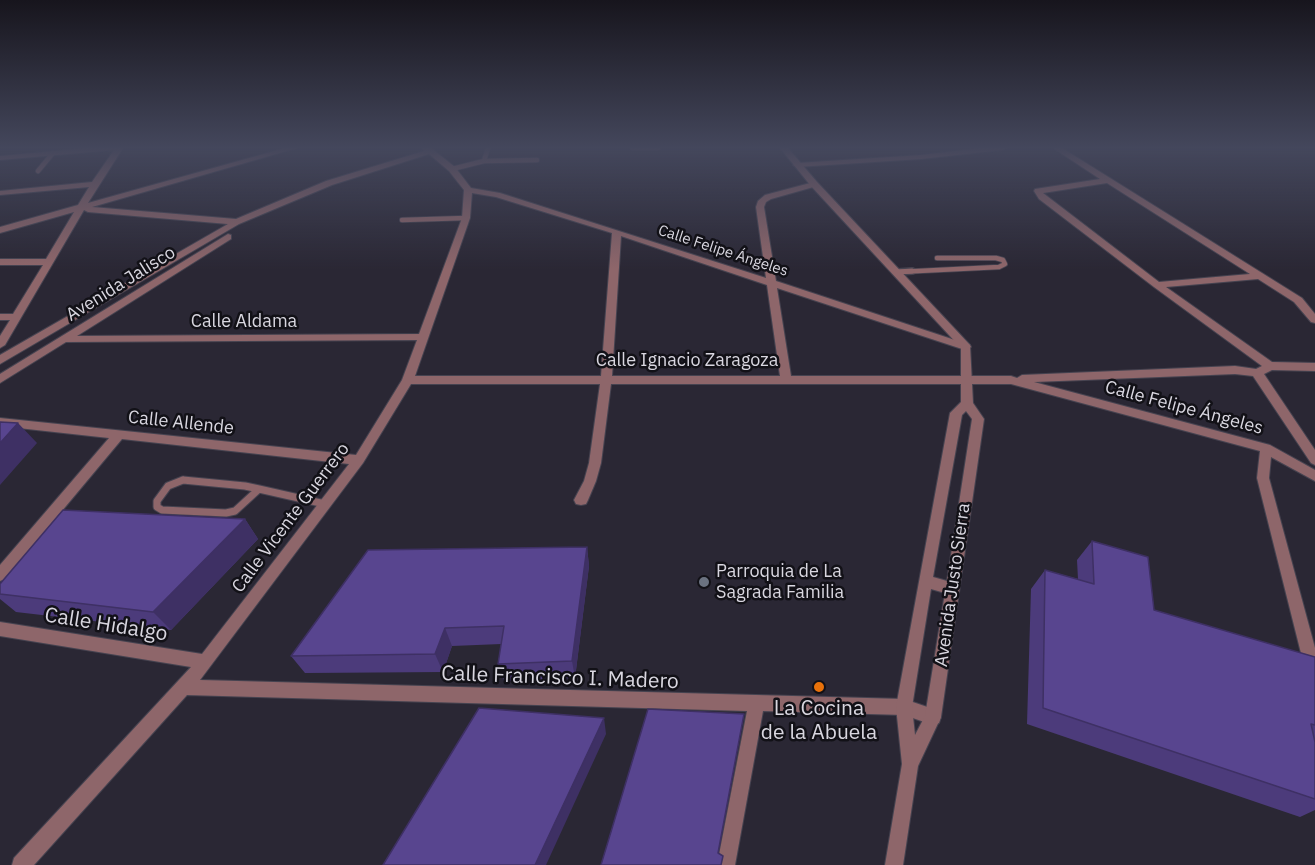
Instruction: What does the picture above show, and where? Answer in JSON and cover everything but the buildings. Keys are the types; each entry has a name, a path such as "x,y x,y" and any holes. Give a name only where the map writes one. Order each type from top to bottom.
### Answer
{"street":[{"path":"0,193 48,188"},
{"path":"0,345 92,188"},
{"path":"0,230 150,188"},
{"name":"Avenida Jalisco","path":"0,360 237,222 317,188"},
{"path":"786,379 760,207 762,201 800,188"},
{"path":"817,188 966,347"},
{"path":"1055,188 1038,191 1042,197 1157,285 1269,366 1315,367"},
{"path":"1122,188 1298,300 1315,320"},
{"name":"Calle Vicente Guerrero","path":"21,865 205,662 359,460 408,380 466,218 468,190"},
{"name":"Calle Felipe Ángeles","path":"468,190 497,195 617,232 966,347"},
{"path":"81,208 249,224"},
{"name":"Avenida Jalisco","path":"0,379 249,224 258,215"},
{"path":"581,500 595,463 606,380 617,232"},
{"path":"0,262 49,262"},
{"path":"1157,285 1257,276"},
{"path":"109,297 125,301"},
{"path":"0,317 16,317"},
{"name":"Calle Aldama","path":"66,339 423,337"},
{"name":"Avenida Justo Sierra","path":"910,765 933,717 978,419 967,403 966,347"},
{"path":"1011,380 1235,370 1257,374 1269,366"},
{"path":"1257,374 1315,460"},
{"name":"Calle Felipe Ángeles","path":"967,379 1011,380 1266,448 1315,476"},
{"name":"Calle Ignacio Zaragoza","path":"408,380 967,379"},
{"name":"Avenida Justo Sierra","path":"894,865 910,765 903,707 956,413 967,403"},
{"name":"Calle Allende","path":"0,422 359,460"},
{"path":"0,574 119,435"},
{"path":"1266,448 1263,478 1315,677"},
{"path":"925,581 951,589"},
{"name":"Calle Hidalgo","path":"0,629 205,662"},
{"name":"Calle Francisco I. Madero","path":"184,687 903,707 933,717"},
{"path":"726,865 756,704"}],"lane":[{"path":"402,220 466,218"},
{"path":"898,273 999,267 1005,264 1003,260 996,258 938,258"},
{"path":"260,489 235,511 226,513 162,510 157,507 157,501 168,486 175,481 183,480 260,489 326,504"}],"place":[{"name":"Parroquia de La Sagrada Familia","path":"704,582"},
{"name":"La Cocina de la Abuela","path":"819,687"}]}
